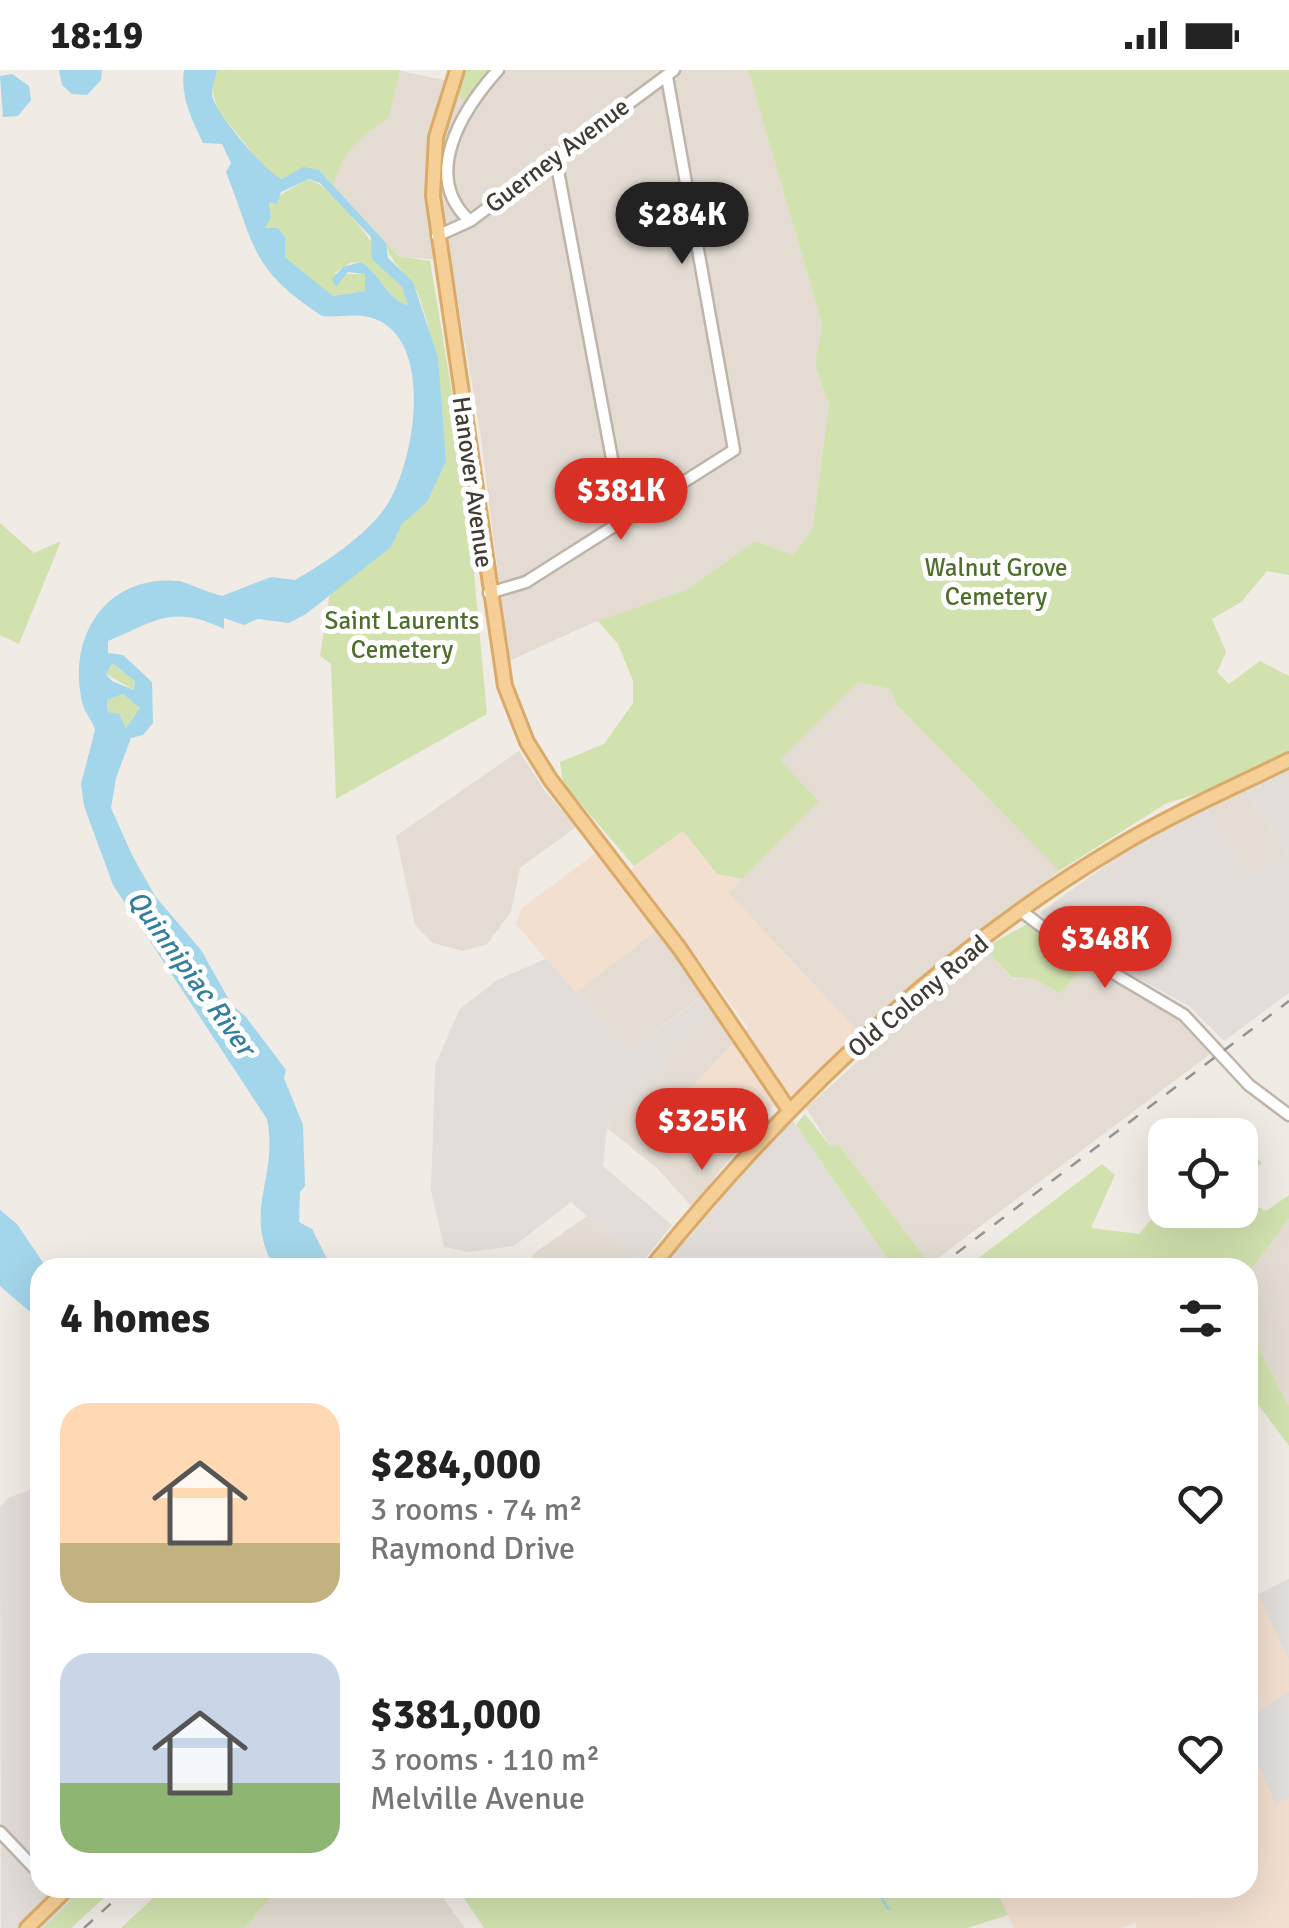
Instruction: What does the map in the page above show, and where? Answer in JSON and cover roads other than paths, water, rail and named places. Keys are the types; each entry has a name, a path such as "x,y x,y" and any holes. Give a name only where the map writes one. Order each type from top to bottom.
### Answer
{"main road":[{"name":"Hanover Avenue","path":"457,70 436,137 437,236 505,686 527,742 558,791 680,949 790,1110"},
{"name":"Old Colony Road","path":"661,1258 790,1110 934,979 1020,910 1146,829 1289,760"},
{"path":"28,1928 53,1898"}],"street":[{"path":"470,220 458,209 451,192 447,175 450,152 470,102 498,70"},
{"name":"Guerney Avenue","path":"437,236 470,220 648,86 670,74"},
{"path":"490,594 526,582 734,450 670,74"},
{"path":"555,155 623,517"},
{"path":"1020,910 1066,945 1171,1005 1249,1085 1289,1116"},
{"path":"0,1832 30,1864"}],"water":[{"path":"59,70 102,70 101,80 87,95 72,94 62,85"},
{"name":"Quinnipiac River","path":"184,70 217,70 212,94 221,114 265,166 282,179 303,167 319,170 386,243 388,258 413,282 438,357 446,461 427,502 402,524 391,547 289,623 258,619 244,625 224,618 224,629 189,617 163,618 108,641 108,653 123,655 152,682 153,723 143,735 131,738 116,778 111,808 155,896 201,950 232,1005 246,1017 286,1070 284,1078 303,1125 305,1186 300,1192 299,1222 312,1229 326,1258 270,1258 261,1228 269,1159 267,1119 113,885 84,806 81,784 95,730 82,702 81,653 98,613 132,587 154,581 179,581 222,596 271,577 295,580 355,539 385,508 395,489 411,436 413,378 406,352 394,332 369,317 322,316 267,269 250,238 226,172 231,163 222,144 203,143 184,89","holes":["309,179 320,183 371,237 372,259 402,287 408,305 394,297 361,262 343,267 332,279 336,287 348,272 365,274 365,291 333,296 285,257 285,237 278,228 265,228 271,217 269,202 277,204 281,192","112,663 135,681 134,690 112,681 106,674","123,694 140,708 126,728 119,714 108,712 107,700"]},
{"path":"12,74 29,86 31,100 18,116 3,117 0,76"},
{"path":"0,1210 17,1224 40,1258 30,1258 30,1311 0,1286"}],"waterway":[{"path":"882,1898 888,1909"}],"railway":[{"path":"950,1258 1289,1001"},
{"path":"84,1928 117,1898"}],"park label":[{"name":"Walnut Grove Cemetery","path":"996,582"},
{"name":"Saint Laurents Cemetery","path":"402,634"}]}
